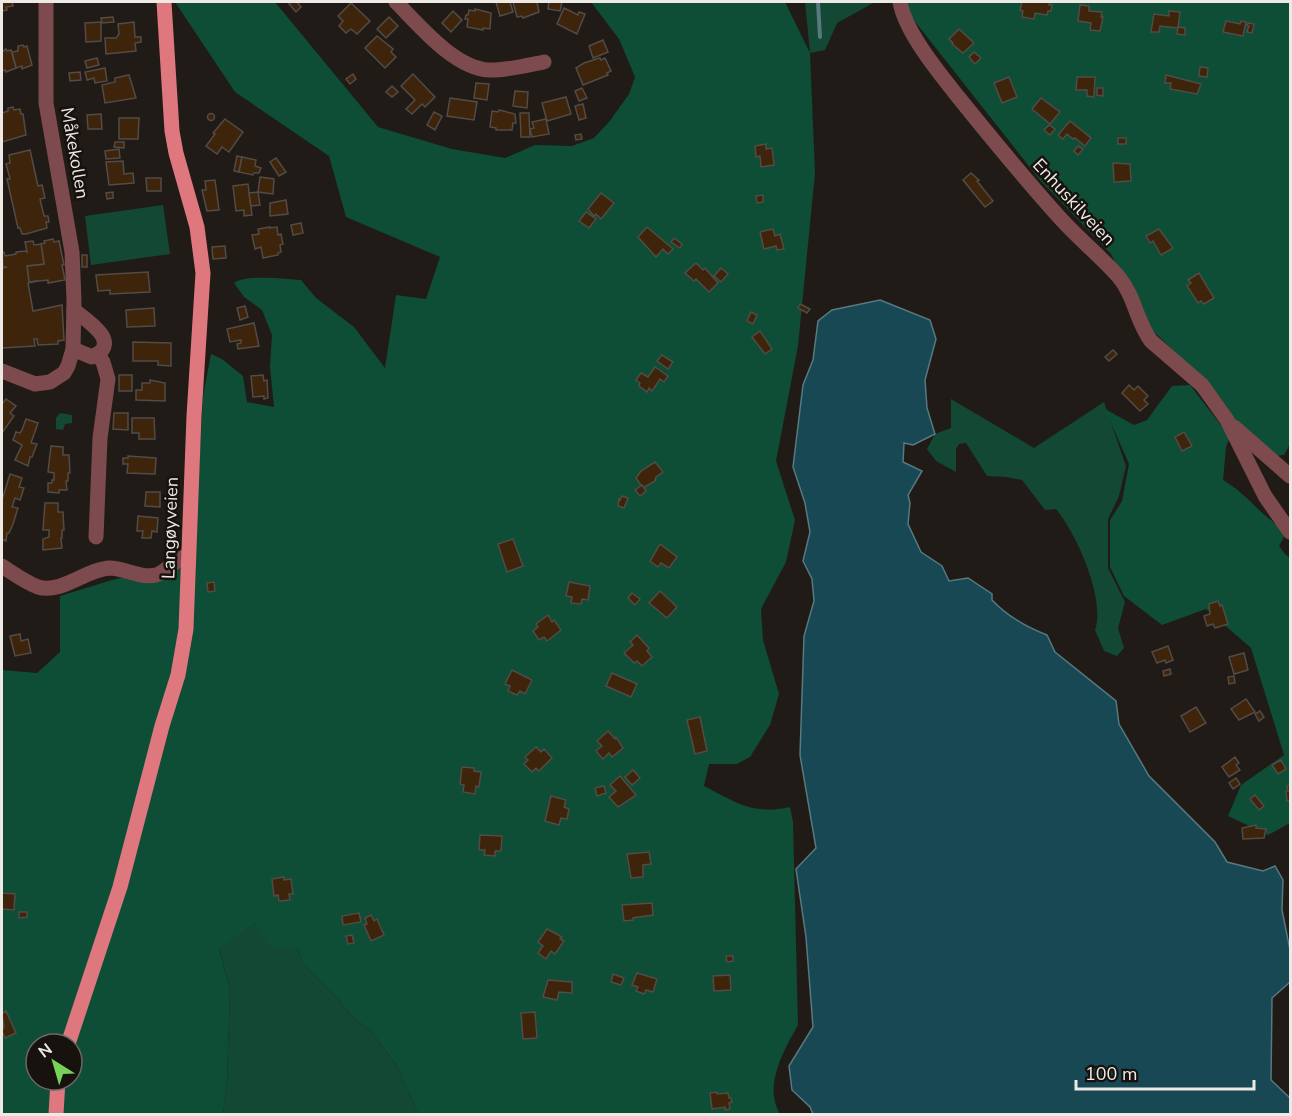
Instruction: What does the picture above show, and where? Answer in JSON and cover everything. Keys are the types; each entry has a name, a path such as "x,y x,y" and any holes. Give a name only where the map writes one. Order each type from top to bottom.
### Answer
{"main road":[{"name":"Langøyveien","path":"72,1032 120,887 162,726 178,675 186,629 203,273 197,227 172,131 164,2"},
{"path":"56,1114 57,1092"}],"street":[{"name":"Måkekollen","path":"2,371 27,382 43,384 50,382 64,373 73,349 72,252 46,102 46,2"},
{"path":"396,2 447,52 464,62 488,70 544,62"},
{"name":"Enhuskilveien","path":"900,2 901,11 944,80 1053,210 1117,276 1131,295 1144,332 1151,341 1198,380 1227,420 1260,487 1290,532"},
{"path":"73,349 92,357 98,354 104,345 102,334 74,310"},
{"path":"96,537 100,438 108,379 98,354"},
{"name":"Enhuskilveien","path":"1227,420 1290,476"},
{"path":"2,566 38,587 51,588 101,569 120,569 152,576 188,556"}],"green space":[{"path":"175,2 275,2 378,127 452,149 505,158 535,145 572,146 594,138 629,94 635,77 619,39 591,2 785,2 810,53 815,173 798,346 776,461 795,520 786,562 761,609 763,640 779,694 770,725 750,757 737,764 709,764 704,786 745,806 765,809 790,807 793,822 798,1025 777,1068 774,1092 775,1103 780,1114 418,1114 396,1064 370,1030 351,1016 337,998 303,964 297,948 268,946 255,924 219,949 230,990 227,1082 223,1114 2,1114 2,670 37,673 60,652 60,596 162,568 195,544 203,396 211,354 222,359 243,376 247,402 274,407 270,367 272,335 262,310 244,297 234,283 256,278 301,280 316,298 354,327 385,368 396,295 426,299 440,257 346,217 329,156 235,92"},
{"path":"805,2 875,2 837,23 825,50 810,53"},
{"path":"903,2 1290,2 1290,444 1284,455 1275,456 1241,428 1191,368 1145,323 1111,254 1039,179 905,9"},
{"path":"163,205 170,254 91,265 85,216"},
{"path":"1190,385 1230,437 1226,447 1223,480 1277,525 1284,537 1279,546 1290,558 1290,823 1268,835 1228,816 1241,785 1284,755 1251,648 1206,609 1162,625 1124,596 1110,567 1110,520 1122,501 1129,464 1105,409 1134,425 1147,420 1172,386"},
{"path":"951,399 1034,448 1104,402 1126,466 1119,496 1108,519 1108,568 1125,602 1118,628 1124,648 1117,656 1104,651 1095,630 1097,617 1093,584 1080,550 1056,509 1045,510 1022,480 987,476 966,443 959,444 956,449 956,472 936,461 927,449 935,434 951,428"},
{"path":"60,413 72,415 72,423 65,424 63,430 56,429 56,418"},
{"path":"255,924 297,948 303,964 337,998 351,1016 370,1030 396,1064 418,1114 223,1114 227,1082 230,990 219,948"}],"water":[{"path":"880,300 930,320 936,339 925,380 927,408 935,434 913,445 904,443 903,462 922,471 908,495 910,503 908,524 921,552 942,566 949,581 968,578 992,594 992,600 1010,616 1047,635 1055,652 1116,701 1119,724 1149,776 1215,842 1227,862 1263,871 1275,866 1283,880 1282,910 1290,950 1290,982 1272,998 1271,1080 1290,1098 1290,1114 813,1114 810,1107 792,1090 789,1066 813,1027 806,937 796,869 816,848 800,755 804,636 814,601 812,579 803,561 810,532 805,503 793,467 803,385 813,360 818,321 832,310"}],"building":[{"path":"2,2 12,2 13,6 6,7 7,10 2,11"},
{"path":"297,2 301,7 296,12 289,4"},
{"path":"496,2 510,2 513,12 500,16"},
{"path":"513,2 537,2 539,12 523,18 522,16 517,17"},
{"path":"549,2 562,2 560,11 548,9"},
{"path":"1022,2 1050,2 1051,11 1048,11 1047,15 1035,13 1034,19 1022,17 1023,11 1020,10"},
{"path":"351,3 370,21 357,34 351,29 346,33 339,26 343,21 338,16"},
{"path":"1080,5 1089,6 1089,11 1102,12 1100,31 1090,30 1091,23 1078,21"},
{"path":"564,8 578,15 579,12 585,14 577,34 557,24"},
{"path":"475,9 491,13 490,29 467,27 466,15 469,10 475,11"},
{"path":"453,11 462,20 451,32 442,23"},
{"path":"1169,11 1180,12 1178,28 1160,26 1159,32 1151,32 1154,14 1169,16"},
{"path":"113,17 114,22 102,23 101,18"},
{"path":"389,17 398,26 386,38 377,29"},
{"path":"1226,21 1240,24 1241,21 1246,22 1243,36 1223,32"},
{"path":"101,22 101,41 86,42 85,23"},
{"path":"134,22 135,37 141,37 141,42 135,43 136,51 106,54 105,38 116,38 119,34 118,24"},
{"path":"1248,23 1254,24 1252,33 1247,32"},
{"path":"1178,27 1185,28 1185,35 1177,34"},
{"path":"959,29 974,43 963,53 949,39"},
{"path":"377,36 393,49 391,52 396,57 385,68 365,48"},
{"path":"603,40 608,52 593,58 589,46"},
{"path":"18,46 27,46 32,65 22,69 22,66 16,68 12,52 18,51"},
{"path":"6,49 11,50 16,68 6,72 2,71 2,52"},
{"path":"974,52 981,58 975,64 969,57"},
{"path":"97,58 99,65 87,68 85,61"},
{"path":"600,58 601,60 605,58 611,71 607,73 608,75 583,85 576,68"},
{"path":"1200,67 1208,68 1207,77 1199,76"},
{"path":"105,68 107,81 95,83 94,78 87,80 85,72"},
{"path":"80,72 81,80 70,81 69,73"},
{"path":"353,74 356,79 350,84 346,79"},
{"path":"413,74 435,97 425,107 422,104 412,114 406,109 415,100 401,86"},
{"path":"129,75 136,98 105,103 102,85 115,82 115,78"},
{"path":"1166,75 1201,84 1197,94 1170,89 1171,83 1165,83"},
{"path":"1009,77 1017,97 1002,103 994,83"},
{"path":"1077,77 1095,77 1094,97 1087,96 1087,90 1076,90"},
{"path":"476,83 489,84 487,100 474,98"},
{"path":"392,86 398,92 392,97 386,92"},
{"path":"582,88 587,98 579,101 575,91"},
{"path":"1097,88 1103,88 1103,96 1097,95"},
{"path":"515,91 528,92 527,108 513,106"},
{"path":"566,97 571,114 547,121 542,103"},
{"path":"450,98 477,102 474,120 447,116"},
{"path":"1041,98 1060,112 1050,124 1032,109"},
{"path":"583,104 586,118 579,120 575,106"},
{"path":"13,107 14,110 20,109 23,114 26,135 2,142 2,113"},
{"path":"499,110 515,114 516,123 513,123 512,130 496,130 490,127 492,111 498,112"},
{"path":"434,112 442,116 435,130 427,125"},
{"path":"520,113 529,113 530,137 521,137"},
{"path":"101,114 102,129 88,129 87,115"},
{"path":"211,114 214,117 211,120 208,117"},
{"path":"119,118 139,118 138,139 119,139"},
{"path":"225,119 243,132 229,152 222,147 217,154 206,146"},
{"path":"546,119 549,134 532,137 530,129 534,128 532,122"},
{"path":"1070,121 1091,138 1085,146 1067,134 1063,139 1058,135"},
{"path":"1049,125 1055,129 1050,135 1044,130"},
{"path":"581,134 582,139 576,140 575,135"},
{"path":"1118,138 1126,138 1126,144 1118,144"},
{"path":"115,142 124,142 124,148 114,147"},
{"path":"766,144 766,149 772,148 774,165 761,167 760,156 756,157 755,146"},
{"path":"1078,146 1083,149 1078,155 1074,151"},
{"path":"119,149 120,158 106,159 105,151"},
{"path":"30,150 38,186 42,185 45,198 40,199 44,216 48,216 49,222 46,222 47,228 22,234 18,228 6,164 10,163 9,155"},
{"path":"237,156 242,157 239,172 234,171"},
{"path":"242,157 256,160 255,166 261,168 259,173 253,175 239,172"},
{"path":"276,158 286,172 279,176 270,162"},
{"path":"123,161 124,174 133,173 134,183 109,185 106,162"},
{"path":"1113,163 1130,164 1131,181 1114,182"},
{"path":"971,173 979,180 977,181 993,201 985,207 963,180"},
{"path":"260,177 274,179 273,194 258,192"},
{"path":"146,178 161,178 161,191 147,191"},
{"path":"215,180 219,210 207,211 202,190 206,190 205,181"},
{"path":"248,184 252,215 244,216 244,210 236,211 233,186"},
{"path":"113,192 113,198 107,199 106,193"},
{"path":"258,192 260,205 251,206 249,193"},
{"path":"601,193 614,203 601,219 596,214 594,216 588,209"},
{"path":"763,195 763,202 757,203 756,196"},
{"path":"286,200 288,214 270,216 270,203"},
{"path":"586,212 596,219 589,228 579,221"},
{"path":"301,223 303,233 293,235 291,225"},
{"path":"277,227 283,244 280,245 281,252 278,255 263,258 261,247 255,249 252,235 259,234 258,229"},
{"path":"647,227 673,249 668,254 663,249 656,257 638,237"},
{"path":"773,229 775,236 780,234 784,249 777,250 776,246 764,249 760,232"},
{"path":"1159,229 1173,248 1161,255 1153,241 1150,243 1146,236"},
{"path":"674,238 682,244 680,248 671,242"},
{"path":"53,239 54,242 59,241 65,280 48,283 48,280 29,282 27,266 44,264 41,244"},
{"path":"33,241 34,245 41,244 44,264 27,266 29,282 38,281 28,283 33,311 62,305 64,340 58,341 58,344 38,345 37,339 34,339 35,346 2,348 2,268 7,267 3,267 2,252 5,256 16,254 16,252 27,252 25,242"},
{"path":"225,246 226,258 213,259 212,247"},
{"path":"82,255 87,255 87,267 82,267"},
{"path":"696,263 703,270 705,268 718,283 709,292 696,279 694,281 685,273"},
{"path":"721,268 728,274 721,282 714,276"},
{"path":"148,272 150,292 110,294 110,290 98,291 96,275"},
{"path":"1199,273 1214,298 1204,304 1201,301 1198,303 1187,286 1191,283 1188,280"},
{"path":"800,304 810,309 807,313 798,308"},
{"path":"245,306 248,317 240,320 237,308"},
{"path":"154,308 155,326 127,327 126,310"},
{"path":"751,312 757,315 753,324 747,321"},
{"path":"254,323 259,346 238,349 237,344 241,343 241,340 230,342 227,329"},
{"path":"760,331 772,349 765,354 752,337"},
{"path":"133,342 171,343 171,366 158,365 158,361 133,361"},
{"path":"1113,350 1117,354 1109,361 1105,357"},
{"path":"662,355 673,362 668,369 657,361"},
{"path":"655,367 668,376 664,382 660,379 652,391 649,388 647,392 639,386 640,383 636,380 641,373 648,377"},
{"path":"119,375 132,375 132,391 119,391"},
{"path":"263,375 264,381 267,380 268,398 253,397 251,376"},
{"path":"150,380 165,383 165,401 136,400 136,390 142,390 142,383 150,383"},
{"path":"1129,385 1134,390 1138,386 1148,396 1144,400 1148,404 1140,411 1122,393"},
{"path":"6,399 16,406 10,413 14,416 2,433 2,404"},
{"path":"114,413 128,413 128,430 113,429"},
{"path":"132,418 154,418 155,439 139,439 139,433 132,433"},
{"path":"26,419 38,423 31,443 37,444 28,466 15,460 22,445 13,440 16,432 20,433 22,430"},
{"path":"1184,432 1192,446 1182,451 1175,437"},
{"path":"51,446 63,447 63,455 69,455 70,473 66,481 67,490 59,490 59,493 48,492 48,483 54,480 54,473 48,472"},
{"path":"128,456 156,458 155,474 127,473 128,464 123,464 123,458 128,458"},
{"path":"655,462 663,472 656,477 655,481 643,488 636,478 641,471"},
{"path":"10,474 22,478 19,487 24,488 20,500 15,498 12,507 18,508 6,541 2,539 2,500"},
{"path":"642,485 646,491 640,496 635,490"},
{"path":"146,492 160,492 160,507 145,506"},
{"path":"622,496 628,498 624,508 618,506"},
{"path":"45,503 58,503 58,512 63,512 62,548 43,550 43,539 49,537 49,530 43,530"},
{"path":"138,516 158,518 157,532 152,531 151,538 142,538 143,531 137,531"},
{"path":"513,539 523,566 507,572 498,544"},
{"path":"660,544 677,557 669,568 661,563 658,567 650,561"},
{"path":"214,582 215,591 208,592 207,583"},
{"path":"569,582 590,586 588,600 582,599 581,604 571,603 572,597 566,596"},
{"path":"660,591 677,607 667,618 649,603"},
{"path":"632,593 640,599 635,605 628,598"},
{"path":"1218,601 1220,606 1222,605 1228,624 1215,628 1213,624 1207,626 1204,616 1210,614 1209,604"},
{"path":"548,615 561,630 547,641 544,637 539,640 533,631 538,627 536,624"},
{"path":"20,634 21,641 28,639 31,653 15,656 10,636"},
{"path":"637,635 649,648 647,651 652,657 642,666 637,661 634,663 624,653 633,645 630,642"},
{"path":"1168,646 1173,660 1157,663 1152,652"},
{"path":"1244,653 1248,670 1234,674 1229,657"},
{"path":"1170,669 1171,674 1164,676 1163,671"},
{"path":"512,670 532,680 525,694 520,691 517,695 508,691 510,686 505,684"},
{"path":"612,673 637,684 631,697 606,686"},
{"path":"1234,676 1235,683 1229,684 1228,677"},
{"path":"1246,699 1255,712 1239,720 1231,709"},
{"path":"1196,707 1206,723 1190,732 1181,716"},
{"path":"1260,711 1264,717 1259,721 1255,714"},
{"path":"700,717 707,751 695,754 687,720"},
{"path":"608,731 615,739 616,737 623,748 612,757 609,753 603,759 596,751 602,746 597,741"},
{"path":"536,747 541,752 544,749 552,758 539,771 536,768 532,772 524,764 528,760 525,757"},
{"path":"1235,757 1239,763 1236,765 1240,770 1229,777 1222,767"},
{"path":"1281,760 1286,769 1278,774 1272,765"},
{"path":"462,767 474,768 474,771 481,772 479,787 476,786 475,794 463,792 464,785 460,784"},
{"path":"633,770 640,778 632,785 625,777"},
{"path":"620,776 636,795 618,807 609,797 616,791 610,785"},
{"path":"1236,778 1240,784 1233,789 1229,783"},
{"path":"1290,785 1290,800 1287,801 1286,791 1288,791 1287,786"},
{"path":"604,786 606,793 597,796 595,788"},
{"path":"1255,795 1264,806 1259,810 1250,799"},
{"path":"551,796 566,800 564,807 569,809 567,819 561,818 559,825 545,821"},
{"path":"1256,825 1256,828 1266,829 1264,838 1243,839 1242,828"},
{"path":"480,835 502,836 501,851 495,851 495,856 484,855 485,850 479,850"},
{"path":"649,852 651,864 643,865 643,877 631,878 627,854"},
{"path":"284,877 284,880 291,879 293,894 289,894 290,900 279,901 278,895 274,896 272,879"},
{"path":"2,893 15,894 14,910 2,909"},
{"path":"652,903 653,915 624,921 622,905"},
{"path":"19,912 27,912 27,917 19,918"},
{"path":"359,913 361,922 343,925 342,916"},
{"path":"371,915 374,921 377,919 384,935 371,941 364,925 367,924 365,918"},
{"path":"547,929 562,937 560,939 564,941 555,954 551,951 546,959 538,953 543,946 538,942"},
{"path":"352,935 354,943 348,944 346,936"},
{"path":"726,956 733,956 733,961 727,962"},
{"path":"637,973 657,979 653,992 646,990 644,994 636,991 638,987 632,985"},
{"path":"613,974 624,978 621,985 611,982"},
{"path":"730,975 731,990 714,991 713,976"},
{"path":"548,980 572,982 572,993 559,992 557,1000 543,997"},
{"path":"6,1011 16,1033 5,1038 2,1031 4,1027 2,1014"},
{"path":"535,1012 537,1038 523,1039 521,1013"},
{"path":"717,1092 717,1094 728,1093 732,1102 729,1103 730,1109 725,1110 725,1107 712,1109 710,1093"}],"waterway":[{"path":"818,2 820,37"}]}
